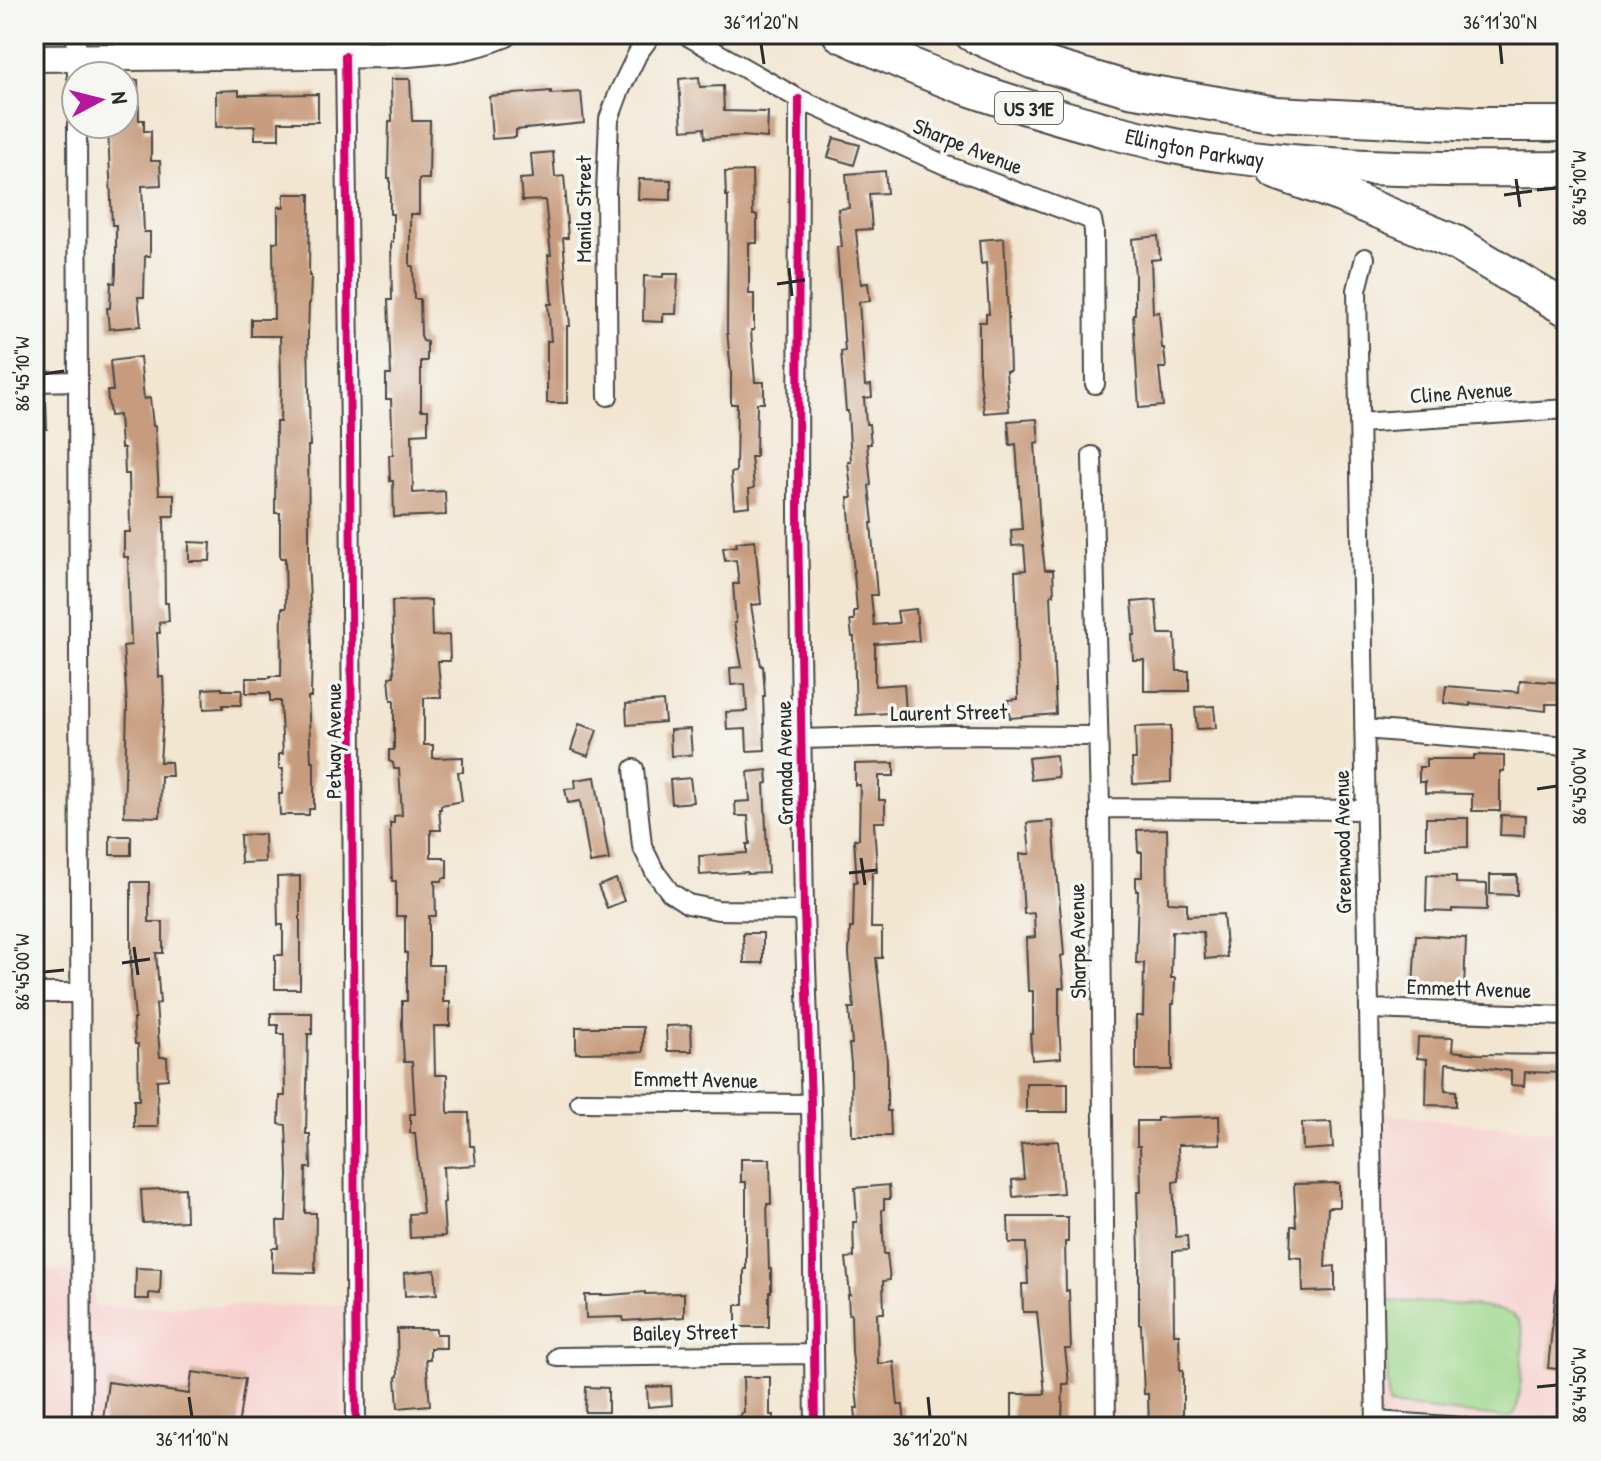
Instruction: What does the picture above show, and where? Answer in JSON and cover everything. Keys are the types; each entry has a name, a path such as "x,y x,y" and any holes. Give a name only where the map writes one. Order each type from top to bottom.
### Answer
{"highway":[{"name":"Ellington Parkway","path":"840,34 911,66 1038,112 1143,139 1226,155 1365,168 1567,169"},
{"name":"Ellington Parkway","path":"972,34 1032,61 1116,85 1209,104 1276,114 1476,124 1567,124"},
{"path":"1476,124 1567,107"},
{"path":"1226,155 1341,195 1456,243 1567,309"}],"street":[{"path":"34,58 345,56 391,44 437,52 485,42 504,34"},
{"name":"Manila Street","path":"608,396 606,193 609,119 638,53 652,34"},
{"name":"Sharpe Avenue","path":"684,34 799,99 945,165 1092,220 1095,384"},
{"name":"Petway Avenue","path":"345,56 356,1427"},
{"name":"Granada Avenue","path":"799,99 798,516 815,1427"},
{"path":"77,140 82,1427"},
{"name":"Greenwood Avenue","path":"1365,258 1357,290 1376,1424"},
{"path":"34,382 78,381"},
{"name":"Cline Avenue","path":"1359,423 1567,409"},
{"name":"Sharpe Avenue","path":"1092,456 1100,808 1106,1427"},
{"path":"1364,729 1567,746"},
{"name":"Laurent Street","path":"801,739 950,735 1097,736"},
{"path":"634,769 642,846 655,872 670,892 688,904 718,910 804,911"},
{"path":"1100,808 1366,810"},
{"path":"34,993 80,993"},
{"name":"Emmett Avenue","path":"1369,1009 1567,1016"},
{"name":"Emmett Avenue","path":"580,1102 811,1104"},
{"name":"Bailey Street","path":"558,1357 813,1354"},
{"path":"1376,1424 1462,1427"}],"shaded area":[{"path":"1371,1113 1567,1133 1567,1427 1462,1427 1376,1421"},
{"path":"92,1270 95,1307 343,1305 342,1426 362,1427 34,1427 34,1271"}],"green space":[{"path":"1386,1301 1474,1306 1506,1312 1515,1317 1521,1326 1523,1342 1520,1393 1515,1413 1508,1418 1388,1405"}],"building":[{"path":"699,77 700,87 723,86 724,111 768,112 767,138 705,138 704,128 682,130 679,79"},
{"path":"391,79 410,79 412,121 430,121 429,179 419,179 419,214 410,214 410,266 413,266 414,299 420,299 421,335 427,342 427,361 421,361 421,410 428,410 428,433 412,434 413,493 445,491 446,515 394,517 389,455 393,455 391,399 386,399 386,375 391,375 388,300 392,300 393,214 390,214 388,178"},
{"path":"239,90 239,95 318,94 318,122 279,122 279,139 255,139 255,126 216,127 216,91"},
{"path":"551,91 551,94 581,92 584,123 516,130 516,137 492,139 489,96"},
{"path":"140,120 144,120 144,131 151,131 151,161 160,161 161,185 142,186 144,232 150,232 150,256 145,256 144,297 138,297 141,326 109,329 107,308 110,308 111,282 115,283 116,273 116,225 112,225 108,140 140,140"},
{"path":"834,138 860,145 854,165 828,157"},
{"path":"553,152 555,177 564,176 566,198 568,238 563,238 570,326 567,326 567,403 547,403 547,341 551,341 548,304 552,304 545,200 522,201 520,179 533,178 531,154"},
{"path":"752,171 757,243 749,243 749,294 754,294 754,330 751,330 755,382 764,382 764,403 757,403 756,457 751,457 754,488 749,489 750,506 734,508 731,473 736,472 737,404 731,404 727,330 728,196 725,172"},
{"path":"885,171 887,193 869,194 872,229 856,230 861,284 868,283 870,301 859,302 865,386 871,385 872,397 864,398 871,444 867,444 877,595 871,595 874,625 899,623 897,611 916,609 919,641 875,644 875,686 904,684 906,712 856,715 854,637 850,620 854,620 854,611 857,611 848,498 852,498 848,411 841,352 845,351 837,247 842,247 838,209 849,208 846,174"},
{"path":"639,179 671,180 671,200 638,199"},
{"path":"284,194 310,194 308,558 312,644 311,697 308,697 311,761 314,761 314,809 309,809 309,815 280,815 283,769 279,769 279,754 283,754 280,701 270,701 270,693 246,693 246,678 281,676 282,608 286,608 285,558 280,558 280,513 275,513 276,422 280,422 280,336 251,336 251,319 274,319 273,242 278,242 278,207 284,207"},
{"path":"1158,236 1160,259 1151,260 1153,313 1159,312 1166,368 1159,368 1163,406 1139,408 1132,239"},
{"path":"1004,238 1009,411 984,413 979,372 979,322 986,322 986,314 989,314 986,263 981,264 979,240"},
{"path":"663,274 678,274 676,314 663,314 663,322 643,321 644,276 663,277"},
{"path":"140,357 144,399 150,398 155,426 159,494 174,494 174,516 164,516 165,603 168,603 169,621 159,622 160,633 157,633 159,677 163,677 164,702 160,762 171,762 172,776 161,776 160,817 124,816 127,706 123,646 131,645 128,557 124,557 124,532 130,532 129,474 125,474 119,415 110,416 107,391 113,391 110,361"},
{"path":"34,402 46,402 47,429 34,429"},
{"path":"1037,419 1039,442 1035,443 1040,528 1045,570 1053,570 1054,595 1051,595 1056,714 1010,718 1008,700 1018,699 1015,571 1026,570 1024,545 1012,546 1011,530 1022,529 1016,444 1010,445 1008,421"},
{"path":"755,540 761,604 751,605 763,666 765,750 747,751 746,729 727,730 726,712 747,711 745,684 731,685 730,668 742,667 734,623 733,584 739,584 736,560 725,561 723,548 737,546 736,542"},
{"path":"189,542 211,543 210,561 189,561"},
{"path":"431,600 432,636 449,635 450,661 438,661 441,697 424,698 424,745 433,745 433,758 463,757 463,772 458,772 462,801 441,805 441,830 431,830 431,857 447,859 447,878 435,881 436,916 429,916 429,965 443,965 443,1002 450,1002 450,1026 434,1026 435,1075 447,1075 448,1113 469,1113 470,1146 474,1146 476,1165 443,1167 445,1236 410,1238 409,1214 423,1213 415,1133 410,1133 410,1114 415,1114 412,1062 404,1062 402,1001 407,1001 405,916 396,916 396,881 392,881 390,823 394,823 394,816 402,815 399,769 394,769 389,761 389,750 394,750 394,700 391,700 389,677 394,676 392,601"},
{"path":"1156,600 1159,634 1175,634 1177,671 1189,671 1189,691 1144,691 1144,660 1133,660 1132,635 1135,635 1132,602"},
{"path":"1520,680 1567,683 1567,704 1546,704 1546,711 1444,703 1446,686 1519,692"},
{"path":"203,689 242,690 241,705 204,709"},
{"path":"663,701 665,722 627,725 626,704"},
{"path":"1214,706 1216,728 1197,729 1195,707"},
{"path":"579,724 597,730 588,756 571,750"},
{"path":"1171,726 1171,782 1133,784 1135,727"},
{"path":"690,729 692,755 671,756 670,730"},
{"path":"1056,755 1058,777 1031,780 1028,758"},
{"path":"1474,755 1504,756 1504,771 1500,771 1500,811 1472,811 1472,794 1425,793 1425,782 1419,782 1419,767 1426,767 1426,759 1474,759"},
{"path":"894,763 894,776 879,776 879,800 885,800 885,822 874,822 877,872 872,872 871,928 882,928 882,958 876,958 891,1136 852,1136 849,1008 854,1008 849,954 854,882 857,882 854,839 859,839 860,785 855,785 855,764"},
{"path":"767,770 768,783 764,784 768,873 700,875 699,856 747,853 747,844 750,844 748,816 736,816 735,802 750,801 748,772"},
{"path":"595,777 609,860 590,863 580,801 568,803 565,789 576,788 575,780"},
{"path":"690,778 693,802 672,804 670,780"},
{"path":"1501,815 1525,816 1524,836 1500,835"},
{"path":"1426,818 1468,818 1468,847 1426,848"},
{"path":"1053,821 1064,955 1061,956 1064,988 1059,988 1061,1058 1032,1060 1033,991 1028,991 1026,938 1035,937 1034,913 1024,914 1020,854 1030,854 1027,823"},
{"path":"1167,829 1168,902 1187,903 1187,916 1223,914 1227,957 1205,959 1203,932 1172,931 1171,978 1175,978 1172,1070 1136,1070 1136,1016 1143,1016 1144,963 1136,963 1136,877 1142,877 1142,852 1138,852 1137,830"},
{"path":"264,834 265,862 241,863 240,835"},
{"path":"110,836 131,836 131,855 110,855"},
{"path":"1427,875 1456,876 1456,883 1487,884 1487,910 1426,911"},
{"path":"1490,875 1517,875 1517,895 1490,894"},
{"path":"300,876 300,989 275,989 275,955 283,955 283,925 278,925 277,877"},
{"path":"616,879 624,901 607,908 598,886"},
{"path":"131,882 149,882 149,922 163,922 163,953 156,953 160,1003 156,1004 160,1057 167,1057 168,1079 157,1080 158,1127 134,1127 134,1100 139,1100 138,1044 135,1044 131,976"},
{"path":"743,933 763,933 763,963 744,963"},
{"path":"1416,935 1466,938 1464,989 1413,987"},
{"path":"271,1013 312,1013 312,1034 308,1034 306,1134 310,1134 311,1168 306,1168 305,1213 316,1213 315,1273 272,1272 272,1248 278,1248 277,1221 286,1221 288,1176 286,1125 279,1124 280,1096 285,1096 284,1034 278,1034 278,1025 271,1025"},
{"path":"691,1025 692,1051 667,1051 666,1026"},
{"path":"576,1027 643,1027 643,1052 576,1053"},
{"path":"1418,1037 1453,1038 1452,1051 1567,1055 1567,1073 1525,1072 1524,1086 1511,1085 1511,1071 1446,1063 1445,1090 1456,1091 1456,1106 1426,1105 1427,1059 1417,1058"},
{"path":"1026,1083 1068,1083 1068,1112 1026,1112"},
{"path":"1219,1116 1220,1144 1178,1145 1179,1181 1173,1182 1176,1237 1187,1236 1188,1250 1173,1251 1174,1334 1179,1334 1180,1370 1183,1370 1183,1427 1149,1427 1139,1324 1137,1192 1141,1192 1137,1121"},
{"path":"1331,1122 1333,1148 1303,1150 1302,1123"},
{"path":"1058,1141 1063,1193 1013,1197 1012,1180 1024,1179 1021,1144"},
{"path":"741,1159 770,1159 771,1204 767,1204 771,1269 769,1327 736,1327 736,1305 744,1305 746,1269 746,1182 741,1182"},
{"path":"1339,1183 1339,1207 1328,1207 1325,1267 1335,1266 1335,1291 1303,1292 1302,1258 1290,1257 1291,1226 1296,1226 1294,1184"},
{"path":"889,1185 890,1199 884,1199 882,1210 884,1254 887,1254 890,1280 883,1281 884,1313 877,1313 878,1364 894,1362 898,1405 903,1405 905,1424 857,1427 846,1258 854,1257 853,1222 857,1222 855,1188"},
{"path":"185,1188 186,1221 143,1223 141,1190"},
{"path":"1008,1217 1068,1217 1066,1291 1069,1290 1071,1349 1065,1349 1069,1384 1063,1384 1062,1423 1012,1423 1012,1394 1045,1394 1037,1312 1023,1312 1022,1284 1028,1284 1026,1243 1009,1243"},
{"path":"136,1268 161,1269 160,1294 149,1293 149,1299 135,1299"},
{"path":"435,1270 437,1294 405,1296 404,1273"},
{"path":"1558,1270 1567,1271 1567,1370 1548,1368"},
{"path":"684,1293 684,1317 624,1321 623,1317 586,1318 585,1295"},
{"path":"397,1329 436,1329 436,1334 446,1334 446,1348 430,1348 430,1359 426,1359 430,1405 398,1408"},
{"path":"192,1372 245,1379 238,1427 102,1427 108,1382 189,1394"},
{"path":"743,1377 770,1377 773,1427 740,1427 741,1413 744,1413"},
{"path":"671,1386 672,1405 648,1407 647,1387"},
{"path":"586,1387 608,1388 608,1412 585,1412"}],"cycle path":[{"path":"345,56 356,1427"},
{"path":"799,99 798,516 815,1427"}]}
